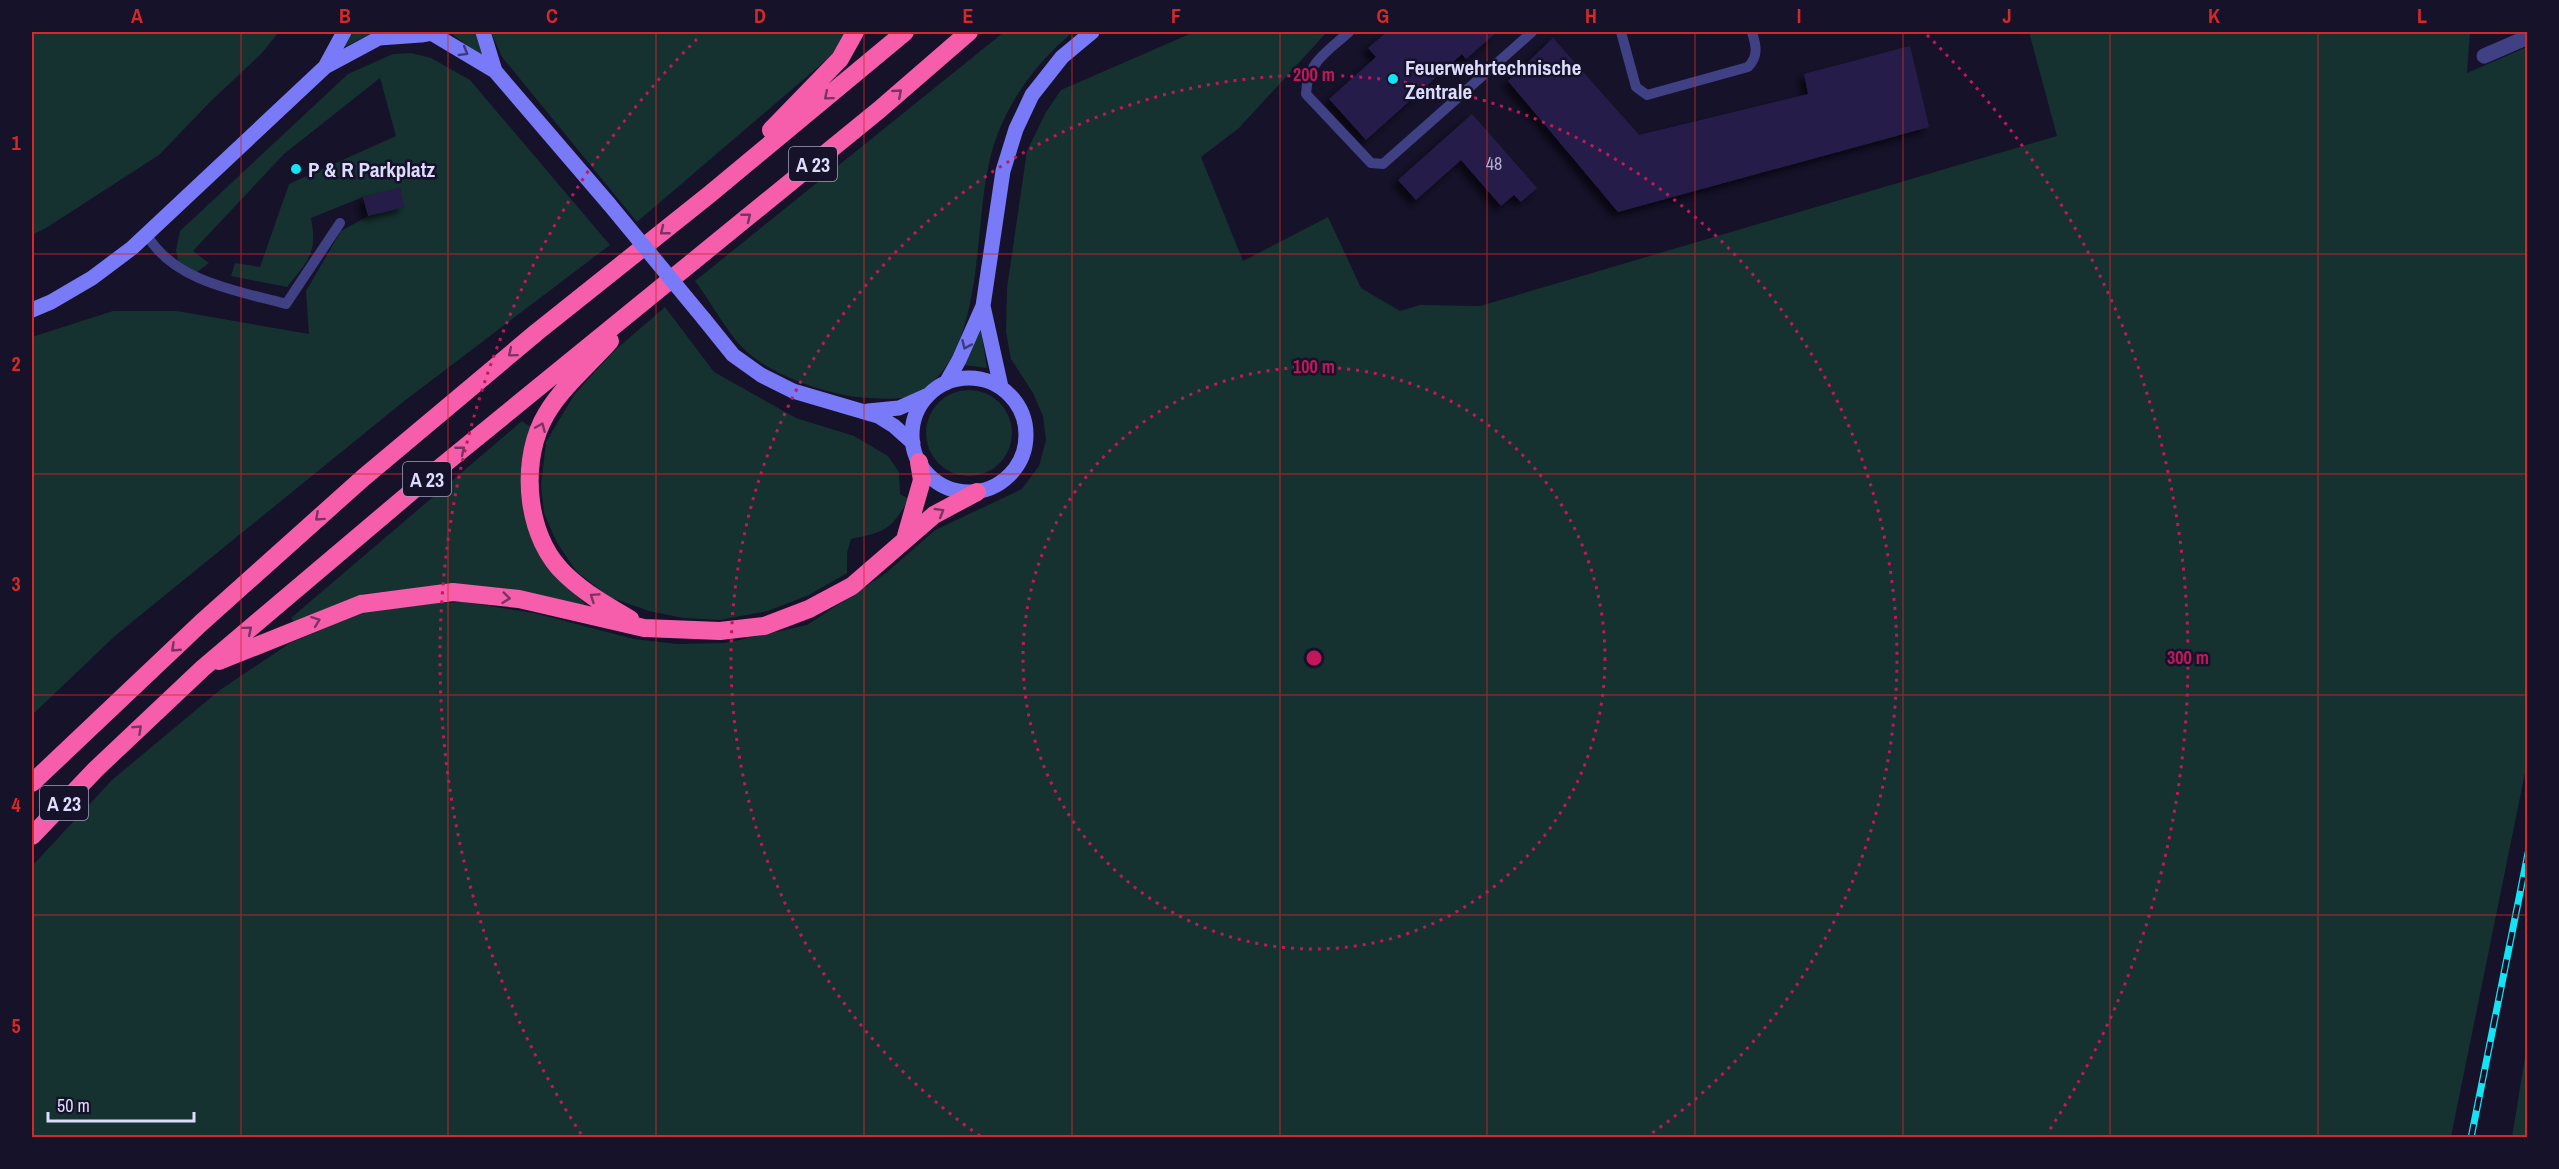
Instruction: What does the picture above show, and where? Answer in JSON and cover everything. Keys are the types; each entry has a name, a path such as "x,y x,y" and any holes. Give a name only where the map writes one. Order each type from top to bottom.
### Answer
{"highway":[{"path":"710,194 840,59 855,32"},
{"name":"A 23","path":"32,783 201,623 363,478 905,32"},
{"name":"A 23","path":"32,836 96,769 203,668 437,470 879,110 969,32"},
{"path":"644,628 592,597 564,574 548,553 537,529 531,500 530,472 534,443 555,401 653,294"},
{"path":"906,536 919,498 922,480 919,462"},
{"path":"203,668 361,604 453,592 519,599 644,628 720,631 764,626 809,609 852,586 906,536 940,511 977,492"}],"main road":[{"path":"325,67 344,32"},
{"path":"32,310 51,302 92,278 147,235 325,67 380,38 405,33 435,32 495,71 733,354 761,375 804,395 865,411 894,426 913,443"},
{"path":"483,32 495,71"},
{"path":"946,383 983,306 1003,171 1016,129 1032,95 1062,57 1092,32"},
{"path":"983,306 1001,387"},
{"path":"865,411 899,408 928,395 946,383 964,378 983,379 1001,387 1017,403 1026,424 1025,447 1016,468 999,484 977,492 960,491 944,486 930,476 919,462 913,443 913,426 919,409 928,395"}],"street":[{"path":"2484,56 2528,37"}],"lane":[{"path":"1349,32 1314,64 1306,78 1306,94 1371,163 1383,164 1532,32"},
{"path":"1620,32 1636,87 1647,95 1665,92 1748,67 1755,60 1756,46 1752,32"},
{"path":"147,235 154,248 189,272 215,285 286,304 340,223"}],"green space":[{"path":"32,32 279,32 261,54 159,155 32,235"},
{"path":"351,32 375,32 344,47"},
{"path":"476,32 486,53 481,56 452,34"},
{"path":"491,32 845,32 832,55 637,222 502,57"},
{"path":"1004,32 1073,32 1031,76 1019,92 1000,128 988,168 977,259 965,324 954,353 938,377 910,396 891,399 860,397 831,392 802,383 774,370 749,354 733,337 695,281"},
{"path":"1194,32 1327,32 1239,128 1201,157 1243,261 1328,217 1361,288 1400,311 1420,305 1480,306 2057,136 2029,32 2470,32 2467,73 2527,47 2527,763 2451,1137 32,1137 32,866 112,780 220,690 290,643 364,612 415,604 463,602 534,613 634,639 677,644 725,643 807,625 886,573 935,530 1022,489 1039,466 1046,440 1043,416 1033,393 1011,359 1006,332 1007,288 1027,151 1046,112 1061,90"},
{"path":"411,53 431,58 470,80 610,245 403,402 116,635 32,715 32,337 113,311 177,311 309,334 306,291 341,231 368,216 404,207 400,188 363,197 311,218 313,240 310,256 287,287 231,276 235,263 260,267 289,184 396,136 380,78 284,154 193,251 209,263 197,272 179,265 176,250 180,231 348,74 393,54"},
{"path":"665,307 714,372 796,418 854,436 888,456 899,472 900,494 909,499 886,528 851,539 847,553 847,573 809,595 768,611 720,620 683,618 649,611 609,597 576,571 556,541 544,513 541,485 546,442 574,395 614,351"},
{"path":"981,330 987,368 964,365"},
{"path":"961,390 977,390 1000,402 1009,416 1012,433 1009,450 1000,464 977,476 961,476 945,469 933,457 926,441 926,425 933,409 945,397"},
{"path":"522,421 531,427 523,467 559,580 585,603 583,608 453,584 363,594 294,622 291,618"},
{"path":"2527,1045 2527,1137 2512,1137"}],"building":[{"name":"Feuerwehrtechnische Zentrale","path":"1387,32 1497,32 1466,59 1462,54 1366,140 1329,99 1376,57 1368,48"},
{"path":"1553,38 1639,135 1808,94 1804,74 1910,46 1929,127 1618,212 1508,81"},
{"path":"1472,114 1537,188 1521,202 1514,195 1501,206 1461,160 1416,200 1398,180"},
{"path":"400,188 405,207 368,216 363,197"}],"railway":[{"path":"2471,1138 2528,853"}],"place":[{"name":"Feuerwehrtechnische Zentrale","path":"1393,79"},
{"name":"P & R Parkplatz","path":"296,169"}]}
